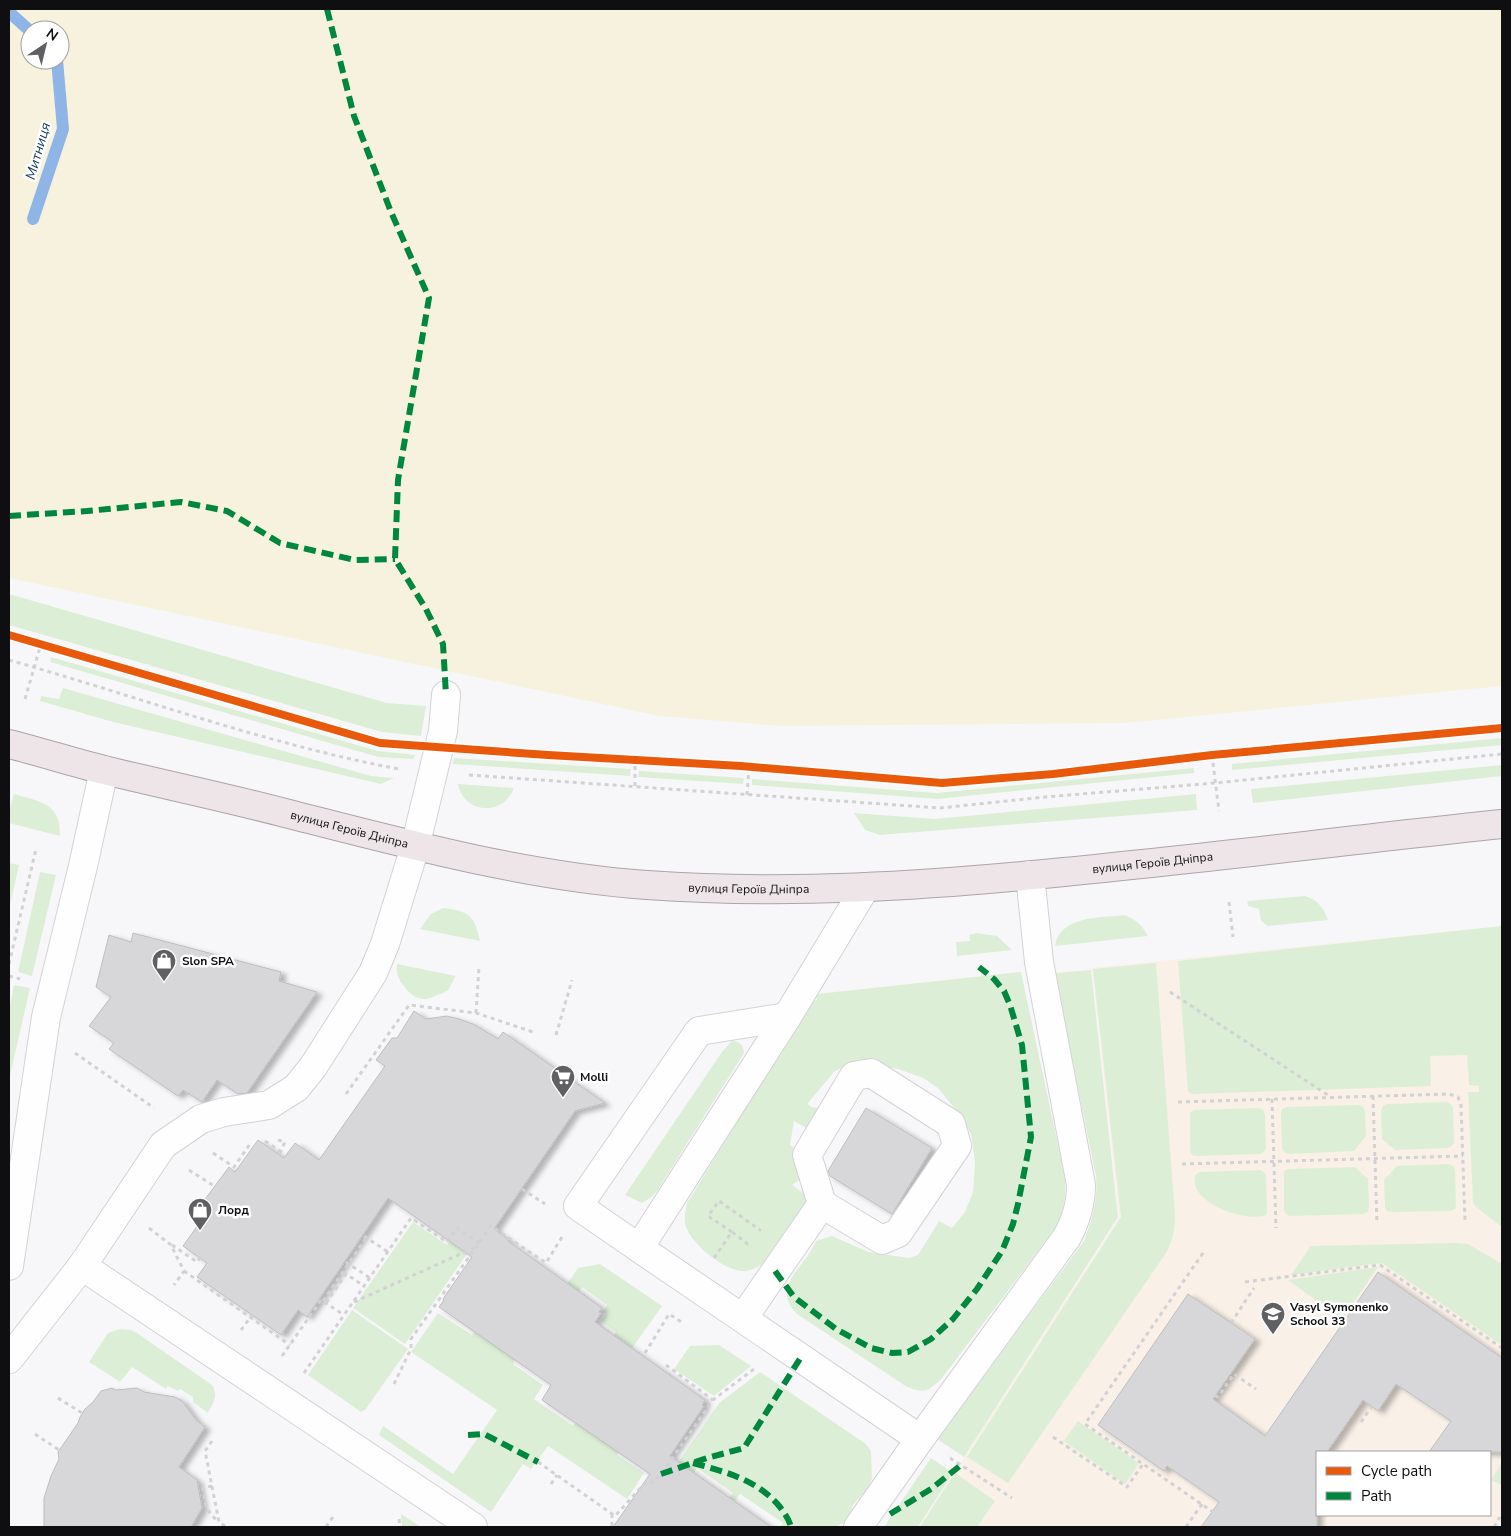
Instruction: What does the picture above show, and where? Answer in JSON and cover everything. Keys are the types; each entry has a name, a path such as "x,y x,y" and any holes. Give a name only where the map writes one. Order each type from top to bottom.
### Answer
{"main road":[{"name":"вулиця Героїв Дніпра","path":"9,744 104,770 284,813 415,847 586,878 642,884 744,890 865,888 1030,876 1502,824"}],"lane":[{"path":"9,1359 82,1266 163,1145 202,1119 224,1112 269,1105 296,1088 313,1067 373,973 385,944 415,847 443,732 446,695"},
{"path":"9,1266 46,1017 83,866 104,770"},
{"path":"858,1527 1067,1237 1076,1218 1081,1200 1081,1185 1039,962 1030,876"},
{"path":"639,1248 788,1017 865,888"},
{"path":"788,1017 699,1031 578,1206 920,1439"},
{"path":"871,1073 951,1124 956,1146 898,1233 882,1240 822,1204 807,1155 854,1076 871,1073"},
{"path":"743,1318 822,1204"},
{"path":"82,1266 472,1527"}],"path":[{"path":"25,699 34,668 37,643 50,647"},
{"path":"9,660 271,739 351,760 408,770"},
{"path":"1202,757 1221,754"},
{"path":"462,775 940,808 1502,754"},
{"path":"1212,756 1219,811"},
{"path":"626,760 645,761"},
{"path":"635,760 635,786"},
{"path":"741,766 759,768"},
{"path":"747,795 749,768"},
{"path":"9,964 36,849"},
{"path":"1230,902 1233,937"},
{"path":"476,1013 479,967"},
{"path":"556,1035 572,980"},
{"path":"1170,992 1332,1097"},
{"path":"346,1094 409,1005 476,1013 536,1033"},
{"path":"68,1049 187,1130"},
{"path":"1178,1102 1449,1094 1458,1097 1461,1106 1465,1222"},
{"path":"1373,1096 1377,1224"},
{"path":"1272,1099 1276,1228"},
{"path":"265,1141 280,1153 285,1142"},
{"path":"212,1152 234,1167 251,1143"},
{"path":"1182,1164 1463,1156"},
{"path":"198,1176 214,1186"},
{"path":"522,1189 536,1198"},
{"path":"719,1201 760,1230 749,1245 732,1232 708,1216 719,1201"},
{"path":"394,1384 411,1349 411,1339 491,1226 546,1262 562,1238 568,1220 578,1206"},
{"path":"302,1376 411,1218 447,1242 457,1228 477,1245"},
{"path":"143,1223 171,1245 198,1262 200,1258"},
{"path":"695,1285 732,1232"},
{"path":"325,1302 347,1263 365,1237 388,1252"},
{"path":"171,1245 184,1271 290,1345"},
{"path":"353,1302 477,1245"},
{"path":"1202,1253 1084,1424 1213,1512"},
{"path":"347,1263 370,1278"},
{"path":"1245,1282 1380,1265 1502,1348"},
{"path":"173,1287 184,1271"},
{"path":"325,1302 346,1274 364,1286"},
{"path":"1230,1323 1254,1288"},
{"path":"279,1360 321,1300 344,1315"},
{"path":"645,1354 669,1314 690,1328"},
{"path":"240,1331 251,1316"},
{"path":"538,1462 615,1516 645,1483 654,1482 662,1474 713,1400 785,1346"},
{"path":"666,1365 713,1400"},
{"path":"1215,1396 1218,1397 1234,1374 1256,1389"},
{"path":"58,1398 82,1413"},
{"path":"1361,1422 1372,1406"},
{"path":"34,1434 59,1450"},
{"path":"1053,1437 1127,1487 1143,1464"},
{"path":"920,1439 1012,1498"},
{"path":"212,1441 206,1451 219,1522"},
{"path":"551,1484 557,1475"},
{"path":"212,1486 203,1488 202,1496 208,1513 226,1527"},
{"path":"1186,1527 1202,1504"},
{"path":"612,1514 612,1527"},
{"path":"326,1527 333,1517"},
{"path":"1494,1527 1500,1517"}],"shaded area":[{"name":"Vasyl Symonenko School 33","path":"1502,926 1502,1527 919,1527 1119,1217 1092,968"}],"green space":[{"path":"9,594 387,703 426,706 421,736 382,732 9,625"},
{"path":"51,657 378,751 416,755 413,759 378,757 50,662"},
{"path":"63,688 371,776 394,778 381,784 113,722 40,701 41,696 59,699"},
{"path":"1502,738 1502,745 1232,770 1232,764"},
{"path":"454,758 631,769 630,776 453,764"},
{"path":"1502,765 1502,776 1253,803 1251,789"},
{"path":"1194,768 1194,773 937,799 752,785 752,779 937,793"},
{"path":"639,771 744,778 743,784 638,777"},
{"path":"458,784 514,788 502,804 484,808 468,802"},
{"path":"14,794 41,802 53,810 57,817 60,836 9,823 9,812"},
{"path":"1196,794 1197,810 880,835 865,830 854,813 935,819"},
{"path":"9,863 19,865 9,910"},
{"path":"40,872 56,875 32,976 18,972"},
{"path":"1305,896 1320,905 1328,920 1268,926 1261,921 1259,909 1248,906 1247,901"},
{"path":"443,908 459,911 469,916 473,920 480,941 420,929 431,914"},
{"path":"1125,915 1138,923 1148,936 1055,946 1058,936 1073,923 1094,918"},
{"path":"1502,926 1502,1227 1476,1207 1473,1202 1468,1092 1479,1092 1479,1086 1469,1085 1467,1055 1430,1056 1431,1086 1192,1094 1188,1091 1178,961"},
{"path":"977,933 997,936 1012,950 957,956 956,942 970,941 969,935"},
{"path":"1156,963 1175,1215 1172,1239 1166,1253 1008,1483 967,1457 1121,1217 1093,969"},
{"path":"397,964 456,976 447,991 423,999 411,994 400,981 397,973"},
{"path":"1091,970 1118,1217 964,1457 937,1439 1084,1241 1092,1217 1096,1193 1096,1176 1054,973"},
{"path":"1021,972 1064,1173 1064,1207 1057,1226 942,1378 934,1386 926,1390 913,1389 907,1387 797,1314 789,1304 787,1294 788,1285 792,1277 816,1241 832,1236 868,1252 909,1258 918,1255 939,1221 952,1228 965,1212 973,1192 975,1161 971,1134 956,1110 938,1088 923,1078 898,1069 855,1062 835,1071 807,1104 820,1108 808,1129 794,1121 790,1145 801,1153 801,1179 792,1185 816,1202 768,1260 756,1268 747,1271 735,1270 717,1261 700,1247 688,1231 685,1223 687,1203 812,1001 817,1000 817,994"},
{"path":"14,985 30,988 9,1080 9,1010"},
{"path":"732,1041 741,1044 744,1053 659,1188 653,1196 642,1203 625,1195 722,1052"},
{"path":"1446,1102 1451,1104 1453,1108 1454,1142 1452,1146 1448,1148 1395,1150 1382,1139 1381,1110 1383,1106 1387,1104"},
{"path":"1358,1105 1363,1107 1365,1111 1366,1136 1354,1151 1288,1154 1284,1152 1282,1148 1282,1109 1287,1107"},
{"path":"1259,1108 1265,1114 1266,1148 1264,1152 1260,1154 1192,1155 1190,1150 1190,1112 1195,1110"},
{"path":"1449,1164 1455,1170 1455,1209 1450,1211 1387,1211 1385,1207 1384,1180 1397,1166"},
{"path":"1355,1167 1368,1179 1368,1212 1363,1214 1290,1216 1286,1214 1284,1210 1284,1171 1289,1169"},
{"path":"1260,1170 1266,1176 1266,1215 1256,1217 1244,1216 1219,1208 1199,1193 1195,1184 1196,1174 1200,1172"},
{"path":"413,1222 447,1245 458,1231 475,1242 405,1344 353,1308"},
{"path":"1468,1244 1502,1264 1502,1345 1382,1263 1291,1275 1311,1246"},
{"path":"600,1264 662,1306 630,1351 612,1339 616,1332 601,1321 606,1314 603,1312 607,1305 582,1287 573,1300 562,1291 578,1268"},
{"path":"1378,1267 1342,1319 1288,1280"},
{"path":"352,1310 408,1349 365,1410 361,1412 308,1375"},
{"path":"438,1313 472,1335 478,1326 516,1358 513,1364 543,1385 534,1399 573,1426 579,1418 621,1448 617,1455 644,1473 627,1499 548,1446 531,1469 523,1464 491,1512 379,1435 383,1426 453,1474 497,1410 411,1352"},
{"path":"120,1329 131,1330 137,1333 212,1385 215,1396 208,1413 193,1402 193,1397 180,1389 178,1391 168,1386 166,1389 132,1367 120,1382 89,1362 108,1333"},
{"path":"719,1345 751,1366 714,1396 674,1369 690,1346"},
{"path":"760,1372 866,1444 871,1451 872,1479 867,1489 853,1505 847,1521 835,1527 780,1527 783,1523 740,1494 729,1509 724,1505 733,1493 697,1468 685,1486 669,1476 719,1403"},
{"path":"1078,1421 1139,1463 1125,1484 1064,1441"},
{"path":"931,1458 953,1473 918,1527 884,1527"},
{"path":"1502,1462 1502,1485 1491,1480"},
{"path":"955,1473 995,1501 977,1527 920,1527"},
{"path":"401,1514 421,1527 402,1527"}],"sand":[{"path":"9,9 1502,9 1502,686 1126,723 781,726 659,716 9,578"}],"building":[{"path":"133,933 281,972 279,981 317,992 247,1093 238,1094 217,1080 202,1102 183,1090 178,1096 109,1049 114,1043 89,1026 111,997 96,987 109,935 131,942"},
{"path":"414,1011 426,1019 447,1016 459,1019 473,1024 498,1039 503,1032 605,1103 575,1111 494,1229 602,1308 595,1322 705,1400 702,1405 704,1406 670,1456 771,1527 613,1527 650,1474 542,1400 551,1385 439,1307 472,1257 388,1198 307,1317 298,1310 281,1335 197,1277 207,1263 183,1246 208,1211 200,1206 229,1167 235,1172 258,1140 284,1158 295,1143 319,1160 385,1066 376,1060 392,1038 397,1038"},
{"path":"866,1108 932,1148 892,1214 830,1176 828,1171"},
{"path":"1378,1272 1502,1358 1502,1452 1430,1451 1451,1421 1396,1384 1378,1411 1363,1400 1328,1451 1316,1451 1317,1527 1201,1527 1219,1502 1167,1466 1164,1471 1098,1425 1188,1294 1255,1339 1213,1399 1265,1436"},
{"path":"112,1388 116,1390 137,1388 144,1392 175,1397 182,1401 196,1420 205,1427 179,1467 197,1480 202,1508 191,1527 44,1527 44,1498 59,1459 58,1452 78,1423 85,1409 101,1391"}],"waterway":[{"name":"Митниця","path":"9,12 20,22"},
{"name":"Митниця","path":"33,219 63,129 58,70"}],"marked path":[{"path":"327,9 354,116 391,212 429,298 398,480 395,559 426,609 443,644 446,695"},
{"path":"9,516 181,502 227,511 280,543 355,560 395,559"},
{"path":"775,1271 794,1297 836,1329 871,1348 892,1353 908,1352 931,1339 953,1319 977,1289 1002,1251 1013,1224 1031,1137 1022,1045 1010,1005 1004,991 994,979 979,967"},
{"path":"661,1474 707,1458 744,1448 801,1357"},
{"path":"468,1435 484,1434 538,1462"},
{"path":"693,1463 741,1478 762,1490 780,1507 791,1527"},
{"path":"890,1514 931,1489 961,1465"}],"cycle path":[{"path":"9,635 380,743 741,766 942,783 1053,774 1212,755 1502,728"}],"place":[{"name":"Slon SPA","path":"164,982"},
{"name":"Molli","path":"563,1098"},
{"name":"Лорд","path":"200,1231"},
{"name":"Vasyl Symonenko School 33","path":"1273,1335"}]}
